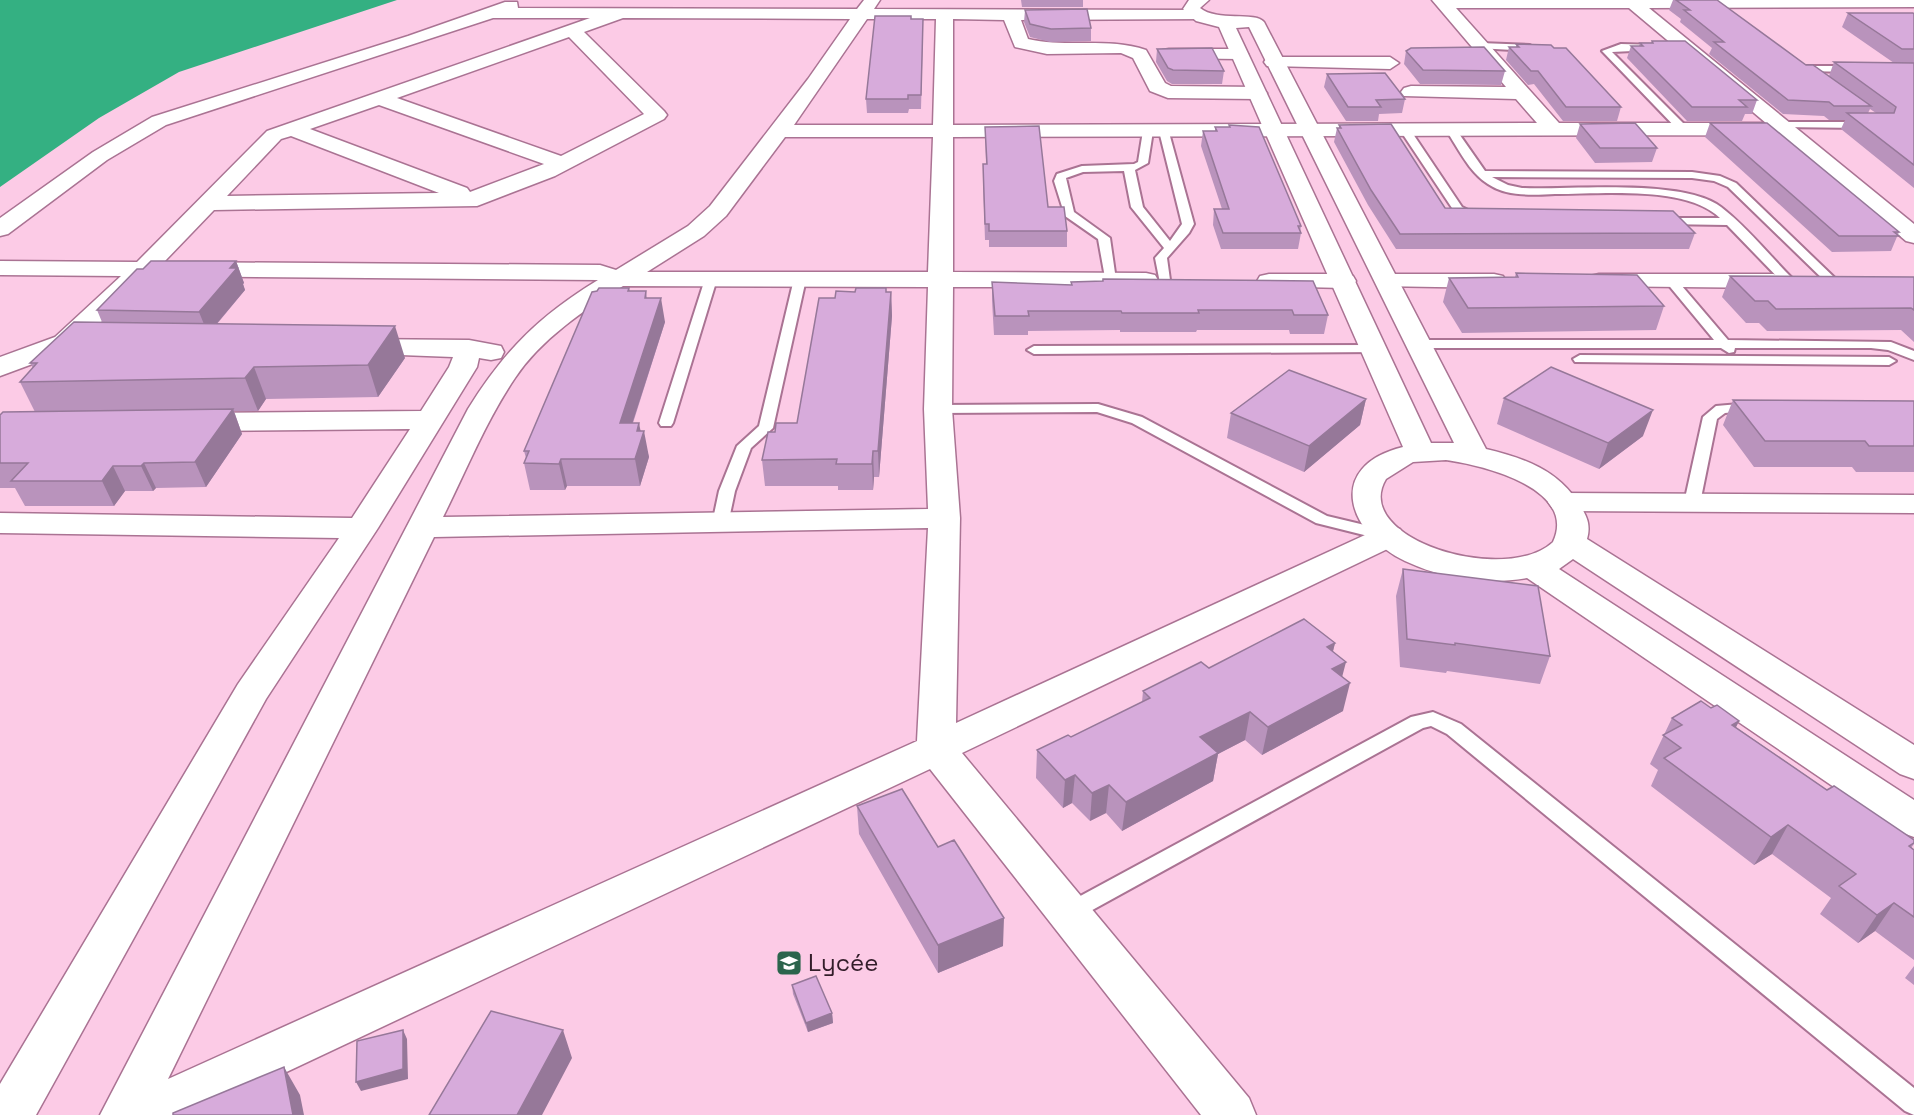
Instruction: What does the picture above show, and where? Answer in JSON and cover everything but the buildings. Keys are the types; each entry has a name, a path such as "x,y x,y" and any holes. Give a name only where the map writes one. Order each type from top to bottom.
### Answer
{"street":[{"path":"0,229 100,156 159,121 524,1 625,6 1197,7 1225,22 1262,20 1273,62 1474,454"},
{"path":"491,13 683,2 867,7 945,15 1011,16 1107,15 1197,7"},
{"path":"1445,6 1914,2"},
{"path":"1637,5 1914,13"},
{"path":"1637,5 1914,236"},
{"path":"64,343 143,269 274,135 572,30 625,6"},
{"path":"1445,6 1477,51 1521,93 1554,130"},
{"path":"125,1115 482,409 504,373 559,319 617,279 696,231 718,212 867,7"},
{"path":"945,15 941,131 938,409 944,518 936,749 1231,1115"},
{"path":"1107,15 1112,48"},
{"path":"1011,16 1021,43 1047,49 1112,48 1140,54 1239,54"},
{"path":"1225,22 1420,452"},
{"path":"206,203 477,199 562,163 657,115 572,30"},
{"path":"1140,54 1156,87 1167,92 1257,93"},
{"path":"1273,62 1398,59 1411,92 1445,130"},
{"path":"1411,92 1521,93"},
{"path":"381,99 562,163"},
{"path":"779,131 1684,130 1784,127"},
{"path":"291,129 477,199"},
{"path":"0,268 600,272 617,279 1176,280"},
{"path":"1248,281 1344,281"},
{"path":"1387,281 1518,281"},
{"path":"1577,281 1843,281"},
{"path":"0,368 15,360 64,343 99,344"},
{"path":"331,346 469,348 517,358"},
{"path":"9,1115 251,693 362,528 463,367 469,348"},
{"path":"173,422 429,420"},
{"path":"1446,451 1474,454 1527,472 1548,486 1564,502 1572,518 1573,533 1569,542 1554,559 1533,567 1506,571 1474,570 1442,563 1413,551 1389,536 1372,518 1365,499 1367,482 1378,468 1398,457 1420,452 1446,451"},
{"path":"1564,502 1914,504"},
{"path":"424,527 720,524 944,518"},
{"path":"0,523 362,528"},
{"path":"142,1115 936,749 1389,536"},
{"path":"1569,542 1914,764"},
{"path":"1533,567 1914,821"}],"lane":[{"path":"1684,130 1606,51 1621,47 1686,46"},
{"path":"1477,51 1539,48"},
{"path":"1797,63 1826,83"},
{"path":"1806,69 1866,69"},
{"path":"1784,127 1872,125"},
{"path":"1405,130 1458,209 1467,215 1490,221"},
{"path":"1445,130 1482,174 1502,187 1518,190 1668,193 1702,201 1716,208 1788,281"},
{"path":"1110,280 1104,238 1069,214 1059,181 1061,176 1082,169 1129,169 1143,163 1156,131"},
{"path":"1156,131 1188,224 1185,231 1161,258 1176,280"},
{"path":"1129,169 1137,207 1169,247"},
{"path":"1482,174 1692,175 1716,178 1732,185 1843,281"},
{"path":"1645,221 1729,222"},
{"path":"666,423 711,279"},
{"path":"720,524 727,491 744,446 766,428 800,279"},
{"path":"1672,282 1737,359"},
{"path":"1419,344 1871,344 1891,346 1914,356"},
{"path":"1034,350 1374,349"},
{"path":"1580,359 1889,361"},
{"path":"1692,503 1710,417 1714,411 1731,406 1765,407"},
{"path":"938,409 1098,408 1114,411 1137,420 1322,520 1389,536"},
{"path":"1068,913 1418,722 1433,719 1454,729 1914,1103"}],"green space":[{"path":"0,0 397,0 179,72 99,118 0,187"}],"place":[{"name":"Lycée","path":"789,963"}]}
